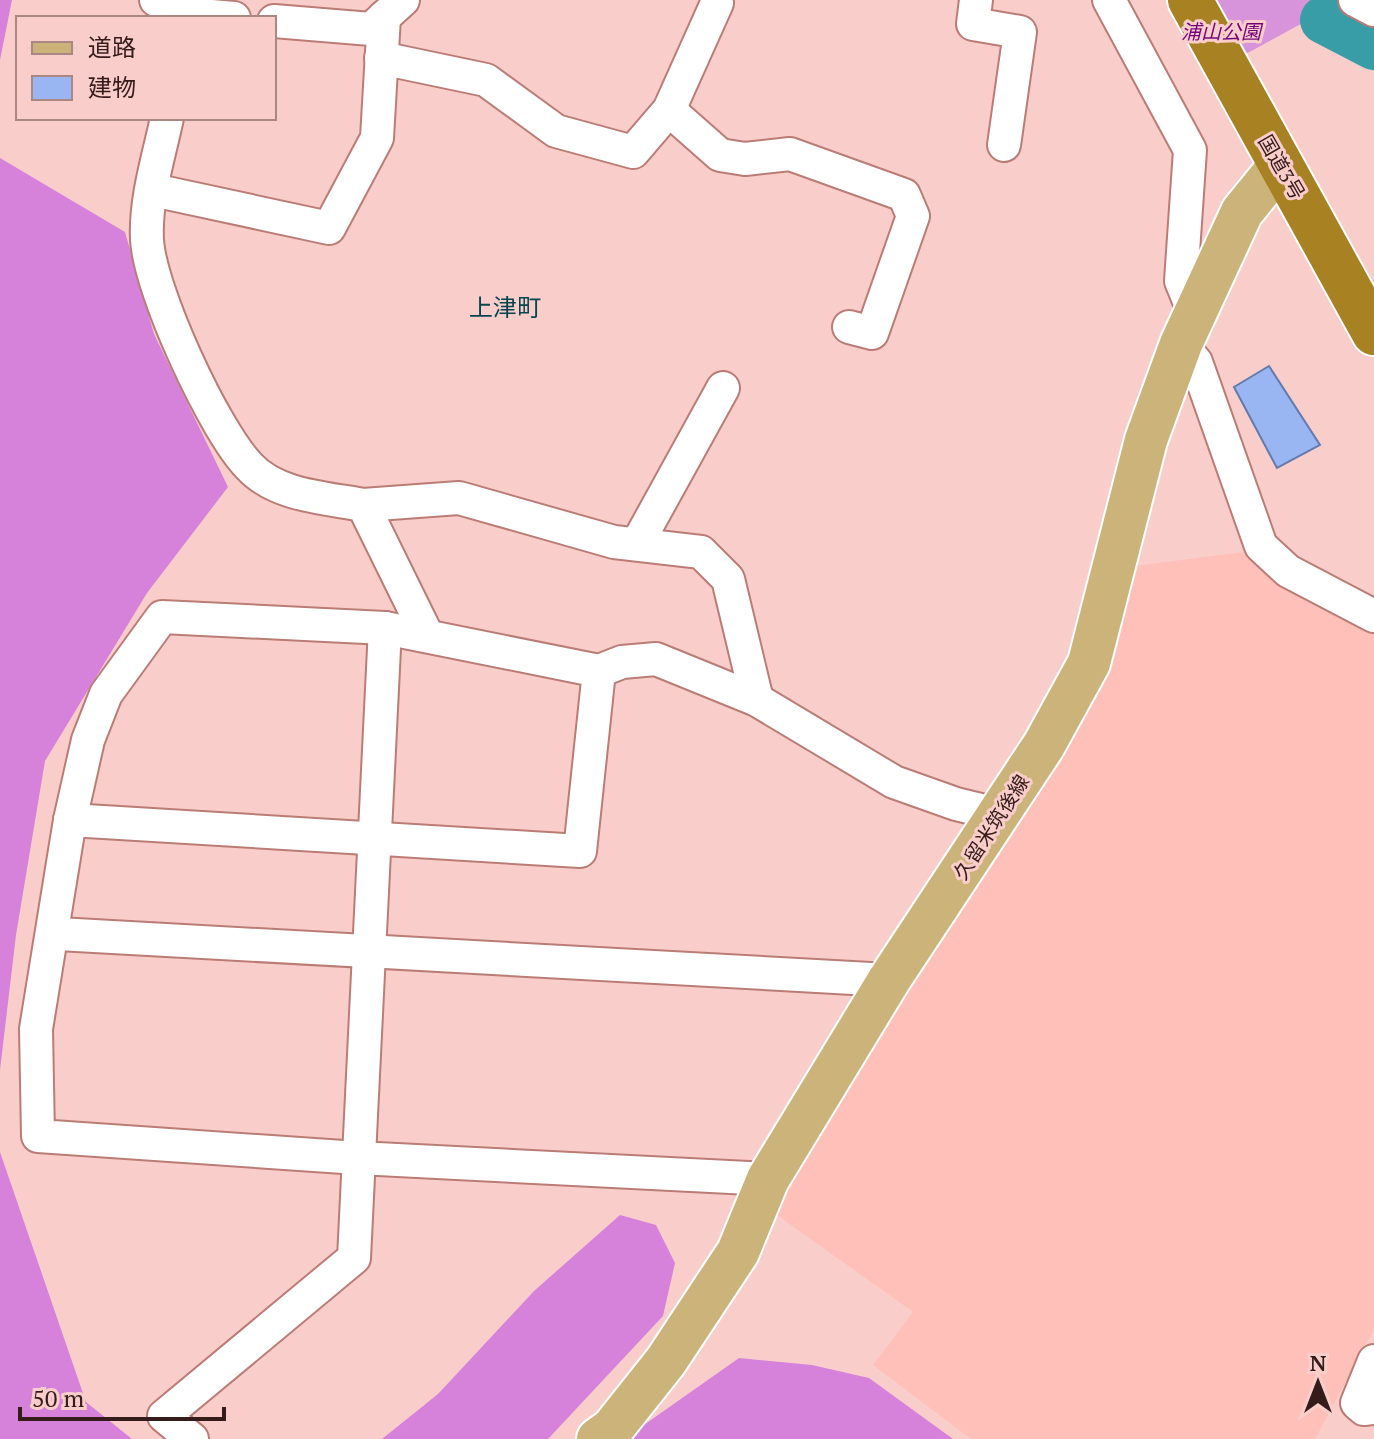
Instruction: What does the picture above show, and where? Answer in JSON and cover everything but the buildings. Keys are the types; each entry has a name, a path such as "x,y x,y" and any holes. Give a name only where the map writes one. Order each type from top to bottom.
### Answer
{"highway":[{"name":"国道3号","path":"1190,0 1374,333"}],"main road":[{"name":"久留米筑後線","path":"598,1439 612,1429 666,1361 738,1252 768,1179 889,980 1001,815 1089,663 1146,440 1188,328 1242,212 1281,164"}],"street":[{"path":"156,0 188,16"},
{"path":"976,0 973,24 1020,32 1004,145"},
{"path":"1109,0 1190,150 1181,281 1188,328 1196,362 1261,546 1288,571 1374,616"},
{"path":"1355,0 1374,10"},
{"path":"381,58 486,80 556,131 633,152 669,110 716,1"},
{"path":"276,21 371,29 393,8"},
{"path":"153,190 329,228 377,138 381,58 393,8"},
{"path":"669,110 720,155 745,159 790,154 904,195 913,216 872,333 849,327"},
{"path":"167,120 147,240 170,322 206,399 249,467 288,490 363,505 459,498 614,542 701,552 728,579 757,700"},
{"path":"637,544 723,388"},
{"path":"363,505 427,635"},
{"path":"768,1179 358,1158 38,1136 36,1029 70,820 88,740 106,694 162,617 385,628 599,671 622,662 656,659 757,700 894,782 956,804 1001,815"},
{"path":"192,1439 164,1416 354,1258 385,628"},
{"path":"70,820 580,851 599,671"},
{"path":"58,934 889,980"},
{"path":"1373,1365 1357,1403 1364,1409 1374,1408"}],"shaded area":[{"path":"0,0 12,0 0,60"},
{"path":"0,158 125,232 154,334 228,487 147,593 45,761 16,935 0,1070"},
{"path":"1251,551 1374,628 1374,1329 1315,1439 971,1439 873,1365 913,1312 774,1213 835,1106 1057,759 1135,566"},
{"path":"0,1152 86,1402 132,1439 0,1439"},
{"path":"620,1215 656,1225 675,1263 663,1316 548,1439 382,1439 438,1394 534,1291"},
{"path":"739,1358 812,1365 869,1378 953,1439 624,1439"}],"green space":[{"name":"浦山公園","path":"1166,0 1345,0 1207,75"}],"waterway":[{"path":"1324,20 1374,46"}],"district":[{"name":"上津町","path":"505,307"}]}
